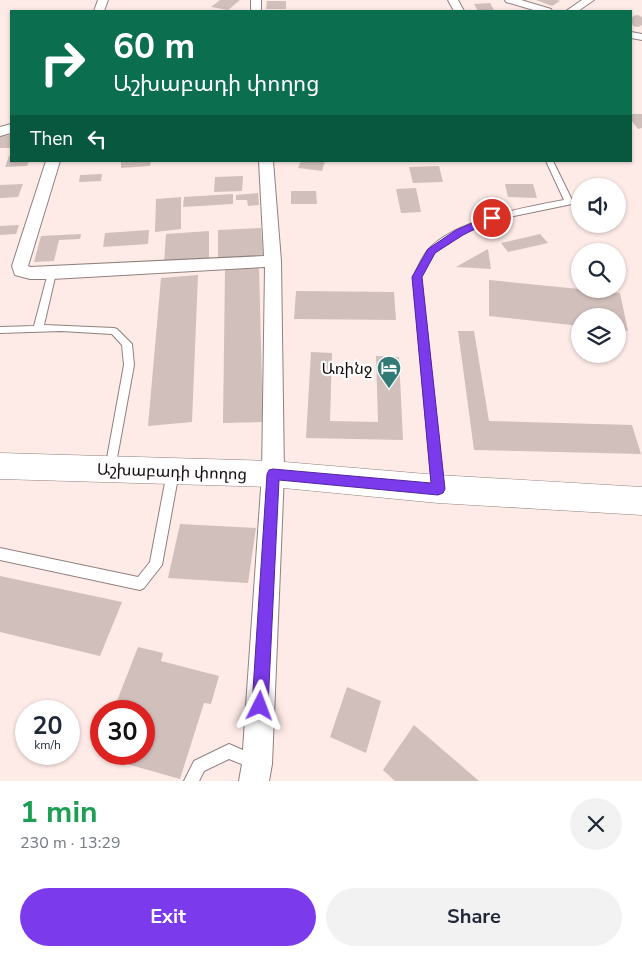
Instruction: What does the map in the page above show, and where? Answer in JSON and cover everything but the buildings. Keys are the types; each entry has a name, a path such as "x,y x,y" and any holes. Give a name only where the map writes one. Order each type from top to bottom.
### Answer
{"street":[{"path":"510,0 545,10"},
{"path":"573,10 589,0"},
{"path":"53,162 20,266 21,271 52,273 273,261"},
{"path":"255,772 273,474 273,261 266,162"},
{"name":"Աշխաբադի փողոց","path":"0,466 273,474 438,489 642,502"}],"lane":[{"path":"438,489 417,277 431,252 459,232 492,218 569,202 549,162"},
{"path":"38,329 52,273"},
{"path":"0,330 61,328 114,331 127,344 129,365 110,470"},
{"path":"0,554 140,584 156,565 173,471"},
{"path":"192,781 199,766 229,751 255,772"}],"place":[{"name":"Առինջ","path":"389,389"}],"route":[{"path":"260,706 273,474 438,489 417,277 431,252 459,232 492,218"}]}
